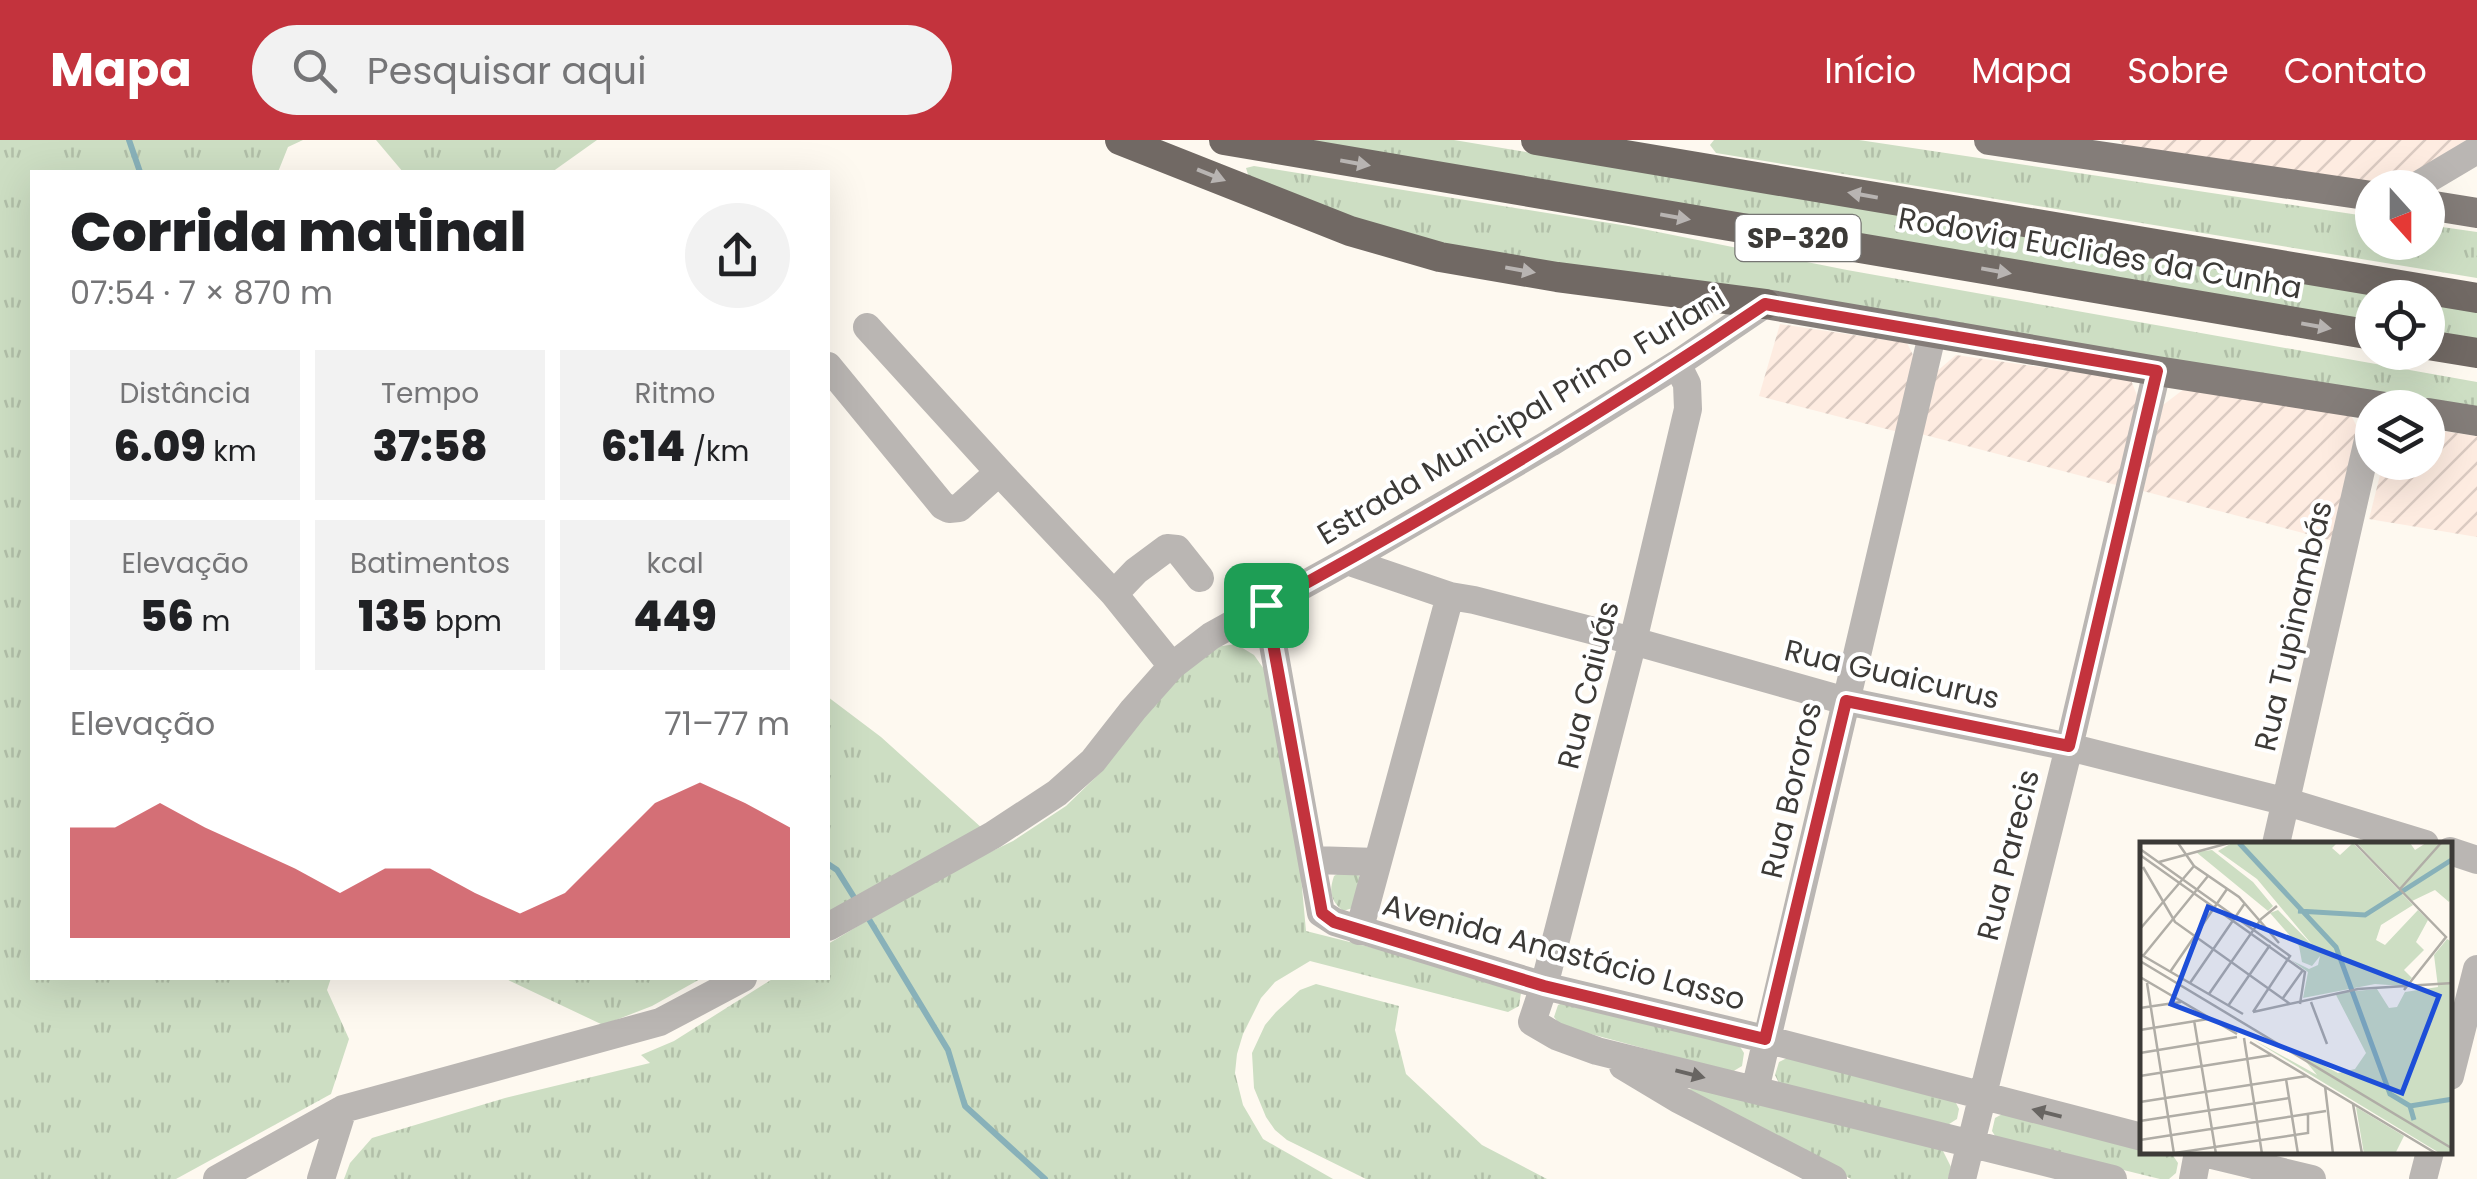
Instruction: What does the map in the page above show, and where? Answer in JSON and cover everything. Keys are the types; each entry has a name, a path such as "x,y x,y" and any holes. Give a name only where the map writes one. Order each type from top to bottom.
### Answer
{"highway":[{"path":"1120,140 1350,231 1440,257 1765,304"},
{"name":"Rodovia Euclides da Cunha","path":"1224,140 2355,332"},
{"name":"Rodovia Euclides da Cunha","path":"1536,140 2477,298"},
{"path":"2445,347 2477,353"}],"main road":[{"path":"1989,140 2062,145 2355,193"},
{"path":"2445,207 2477,212"},
{"path":"1765,304 2355,407"},
{"path":"2445,416 2477,421"}],"street":[{"path":"2443,170 2477,150"},
{"name":"Estrada Municipal Primo Furlani","path":"830,925 993,836 1058,792 1093,760 1172,666 1210,636 1550,443 1765,304"},
{"path":"867,326 1114,594 1172,666"},
{"name":"Rua Bororos","path":"1755,1090 1933,331"},
{"name":"Rua Caiuás","path":"1596,1051 1532,1022 1633,641 1688,408 1687,384 1677,364"},
{"path":"830,368 943,506 959,508 999,472"},
{"name":"Rua Parecis","path":"1962,1179 2157,371"},
{"name":"Rua Tupinambás","path":"2276,842 2363,480"},
{"path":"1114,594 1166,548 1177,549 1200,578"},
{"name":"Rua Guaicurus","path":"1347,561 1450,596 1633,641 1846,701 2069,746 2286,802 2418,842"},
{"path":"1360,931 1450,596"},
{"path":"1266,605 1314,860 1377,862"},
{"path":"2452,853 2477,860"},
{"name":"Avenida Anastácio Lasso","path":"1314,860 1322,913 1360,931 1544,986 2140,1136"},
{"path":"2452,1068 2477,968"},
{"path":"217,1179 343,1109 660,1022 739,980"},
{"path":"1596,1051 2113,1179"},
{"path":"1596,1051 1678,1099 1833,1179"},
{"path":"322,1179 343,1109"},
{"path":"2193,1179 2199,1154"},
{"path":"2207,1154 2312,1179"},
{"path":"2423,1179 2429,1154"}],"shaded area":[{"path":"2119,140 2477,140 2428,170 2355,170 2355,185 2125,147"},
{"path":"1780,324 1907,343 1919,367 1902,433 1759,396"},
{"path":"1956,355 2131,380 2140,403 2120,486 1921,434 1936,372"},
{"path":"2184,389 2351,415 2355,423 2355,466 2337,542 2143,491 2163,405"},
{"path":"2445,431 2477,436 2477,537 2369,519 2379,480 2445,480"}],"green space":[{"path":"0,140 303,140 288,147 279,170 30,170 30,980 330,980 327,990 349,1039 331,1094 176,1179 0,1179"},
{"path":"376,140 597,140 555,170 401,170"},
{"path":"1299,140 1454,140 2355,290 2355,319"},
{"path":"1714,140 1859,140 2355,214 2355,258 1716,153 1710,145"},
{"path":"1254,166 1628,226 1847,270 2355,360 2355,370 2410,370 2477,382 2477,410 2445,405 2445,390 2355,391 1440,250 1250,181 1246,168"},
{"path":"2445,227 2477,232 2477,278 2367,260 2445,260"},
{"path":"2445,305 2477,311 2477,340 2445,334"},
{"path":"1236,644 1254,655 1266,672 1299,855 1306,931 1453,968 1521,993 1519,1006 1508,1012 1310,961 1275,982 1261,998 1237,1054 1235,1073 1243,1105 1263,1139 1333,1179 344,1179 350,1163 372,1138 505,1098 650,1063 641,1055 674,1041 771,980 830,980 830,943 941,876 1013,841 1066,806 1101,772 1178,674 1215,647"},
{"path":"830,699 881,737 983,829 830,911"},
{"path":"1345,869 1358,873 1362,886 1356,907 1343,911 1331,891 1334,876"},
{"path":"508,980 698,980 652,1006 603,1025"},
{"path":"1316,984 1399,1006 1395,1030 1406,1074 1482,1145 1547,1179 1366,1179 1287,1140 1275,1130 1254,1088 1252,1053 1276,1012 1300,990"},
{"path":"1569,1000 1739,1045 1744,1053 1742,1066 1732,1072 1561,1026 1554,1017 1558,1005"},
{"path":"1789,1057 1954,1099 1959,1109 1957,1119 1946,1126 1779,1083 1775,1075 1779,1062"},
{"path":"1698,1086 1940,1145 1951,1167 1948,1179 1851,1179 1692,1096 1690,1089"},
{"path":"2006,1112 2140,1146 2140,1154 2172,1154 2178,1163 2176,1173 2169,1179 2160,1179 1997,1139 1992,1131 1995,1118"}],"waterway":[{"path":"129,140 139,170"},
{"path":"830,865 857,902"},
{"path":"867,916 948,1050 965,1106 1045,1179"}],"route":[{"path":"1765,304 2157,371 2069,746 1846,701 1765,1039 1544,986 1360,931 1322,913 1266,605 1550,443 1765,304"}]}
